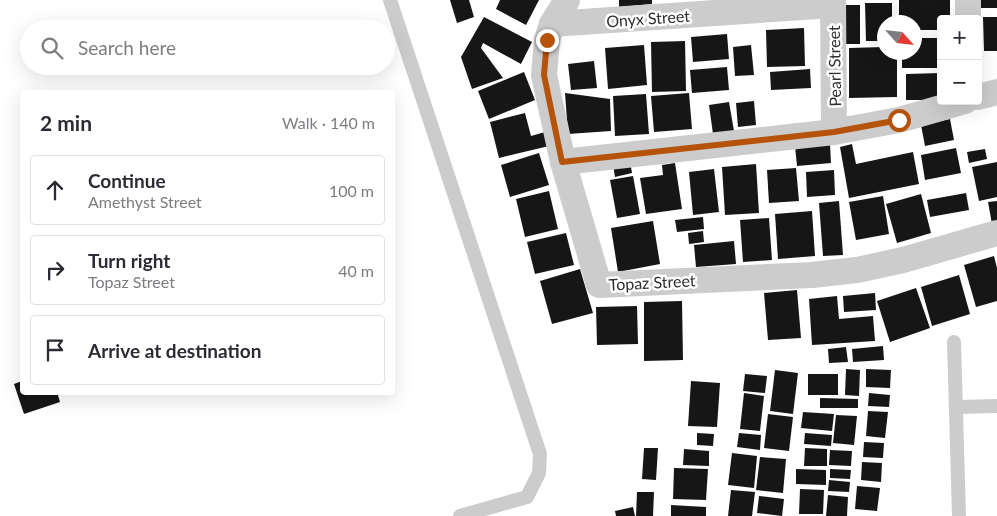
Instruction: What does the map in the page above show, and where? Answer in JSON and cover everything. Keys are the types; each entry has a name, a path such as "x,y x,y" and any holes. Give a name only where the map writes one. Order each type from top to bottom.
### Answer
{"street":[{"name":"Topaz Street","path":"567,0 552,24 547,40 544,75 562,162 599,285 812,275 857,270 903,260 997,233"},
{"path":"968,0 968,15"},
{"name":"Onyx Street","path":"552,24 833,3"},
{"name":"Pearl Street","path":"833,3 834,132"},
{"path":"982,97 997,92"},
{"path":"562,162 834,132 899,120 951,105"}],"lane":[{"path":"390,0 540,454 539,473 527,497 460,516"},
{"path":"954,342 959,516"},
{"path":"957,407 997,406"}],"building":[{"path":"450,0 469,0 474,17 457,23"},
{"path":"500,0 539,0 526,25 496,9"},
{"path":"619,0 652,0 652,4 619,7"},
{"path":"899,0 950,0 950,15 937,15 937,30 922,30 922,15 899,15"},
{"path":"978,0 997,0 997,8 978,8"},
{"path":"865,3 892,3 892,15 877,15 877,41 866,41"},
{"path":"844,5 860,5 860,44 844,44"},
{"path":"484,17 532,42 521,64 483,43 481,48 503,78 472,89 461,57"},
{"path":"983,17 997,17 997,51 984,51"},
{"path":"804,28 805,66 767,67 766,30"},
{"path":"727,34 729,59 693,62 691,37"},
{"path":"922,38 937,38 937,68 902,68 902,60 922,60"},
{"path":"685,41 686,91 652,92 651,42"},
{"path":"644,45 647,85 608,89 605,48"},
{"path":"751,45 754,75 735,76 733,47"},
{"path":"877,47 877,60 897,60 897,97 849,98 849,48"},
{"path":"594,61 597,88 571,90 568,64"},
{"path":"727,67 729,90 692,93 690,70"},
{"path":"810,69 811,88 771,90 770,72"},
{"path":"524,72 535,100 489,119 478,91"},
{"path":"937,73 937,100 906,100 906,74"},
{"path":"565,93 610,99 611,131 568,134"},
{"path":"689,93 692,129 654,132 651,96"},
{"path":"646,94 649,134 615,136 613,96"},
{"path":"754,101 756,125 738,127 736,103"},
{"path":"729,102 734,131 713,134 709,105"},
{"path":"525,113 531,136 545,132 549,146 499,158 490,122"},
{"path":"950,119 954,140 925,146 921,125"},
{"path":"830,144 831,163 797,166 795,146"},
{"path":"852,144 856,164 913,152 919,184 849,198 840,147"},
{"path":"956,148 961,173 925,180 921,155"},
{"path":"985,149 987,159 969,163 967,152"},
{"path":"539,153 549,185 510,197 501,165"},
{"path":"630,161 632,173 615,177 613,165"},
{"path":"997,162 997,197 979,201 972,167"},
{"path":"675,163 682,209 646,214 640,178 663,175 662,165"},
{"path":"756,164 759,213 725,215 722,167"},
{"path":"796,168 799,201 769,203 767,170"},
{"path":"714,169 719,212 693,215 689,172"},
{"path":"834,170 835,195 807,197 806,172"},
{"path":"633,176 640,214 617,218 610,180"},
{"path":"549,191 558,229 525,237 516,199"},
{"path":"966,193 969,210 930,217 927,200"},
{"path":"921,194 931,233 897,243 886,204"},
{"path":"883,196 889,234 856,240 849,202"},
{"path":"839,201 843,255 823,256 819,203"},
{"path":"997,201 997,223 992,224 988,202"},
{"path":"812,211 815,256 778,259 775,214"},
{"path":"703,217 704,229 677,232 675,220"},
{"path":"769,218 772,260 743,262 740,220"},
{"path":"653,221 660,264 618,272 611,228"},
{"path":"703,231 704,242 689,244 688,233"},
{"path":"566,233 574,265 535,274 527,242"},
{"path":"734,241 736,264 696,267 694,245"},
{"path":"994,256 997,268 997,301 976,307 964,265"},
{"path":"580,269 593,313 552,324 540,281"},
{"path":"959,275 970,314 932,326 921,287"},
{"path":"916,288 930,328 890,342 877,301"},
{"path":"797,290 801,338 768,340 764,293"},
{"path":"875,293 876,310 844,312 843,296"},
{"path":"837,296 839,319 873,316 875,341 812,345 809,299"},
{"path":"682,301 683,360 644,361 644,302"},
{"path":"637,306 638,344 597,345 596,307"},
{"path":"883,346 884,360 853,362 852,349"},
{"path":"846,347 848,362 829,363 828,349"},
{"path":"846,369 860,370 859,396 845,395"},
{"path":"866,369 891,370 890,388 866,387"},
{"path":"775,370 798,373 793,414 770,411"},
{"path":"745,374 767,376 765,393 743,391"},
{"path":"808,374 838,374 838,395 808,395"},
{"path":"691,381 720,383 717,427 688,426"},
{"path":"20,382 20,395 58,395 60,402 24,414 14,384"},
{"path":"744,393 764,396 760,431 740,429"},
{"path":"869,393 890,395 889,407 868,406"},
{"path":"820,398 858,399 858,408 820,408"},
{"path":"868,411 888,412 885,438 866,436"},
{"path":"803,412 834,414 832,431 801,428"},
{"path":"768,414 793,417 789,451 764,448"},
{"path":"836,415 857,416 854,445 833,443"},
{"path":"697,433 714,434 713,446 697,445"},
{"path":"739,433 761,435 760,450 737,447"},
{"path":"805,433 832,435 831,446 804,444"},
{"path":"864,442 884,443 883,458 863,457"},
{"path":"644,448 658,448 656,480 642,479"},
{"path":"805,448 827,449 827,466 804,466"},
{"path":"684,449 709,451 709,466 683,465"},
{"path":"830,450 852,451 851,466 829,465"},
{"path":"732,453 757,456 754,488 728,485"},
{"path":"760,457 786,459 783,493 756,490"},
{"path":"862,462 882,463 881,482 861,480"},
{"path":"674,468 708,469 706,500 673,499"},
{"path":"796,469 826,470 826,485 796,484"},
{"path":"830,469 851,470 850,479 830,478"},
{"path":"829,480 850,482 849,492 828,491"},
{"path":"857,486 880,488 877,511 855,509"},
{"path":"800,489 824,490 823,514 799,514"},
{"path":"731,490 755,492 752,516 728,516"},
{"path":"637,492 654,492 653,516 636,516"},
{"path":"828,495 848,497 847,516 826,516"},
{"path":"759,496 784,499 782,516 757,513"},
{"path":"671,505 706,507 706,516 671,516"},
{"path":"633,507 635,516 616,516 615,511"}],"route":[{"path":"547,40 544,57 544,75 562,162 834,132 899,120"}]}
